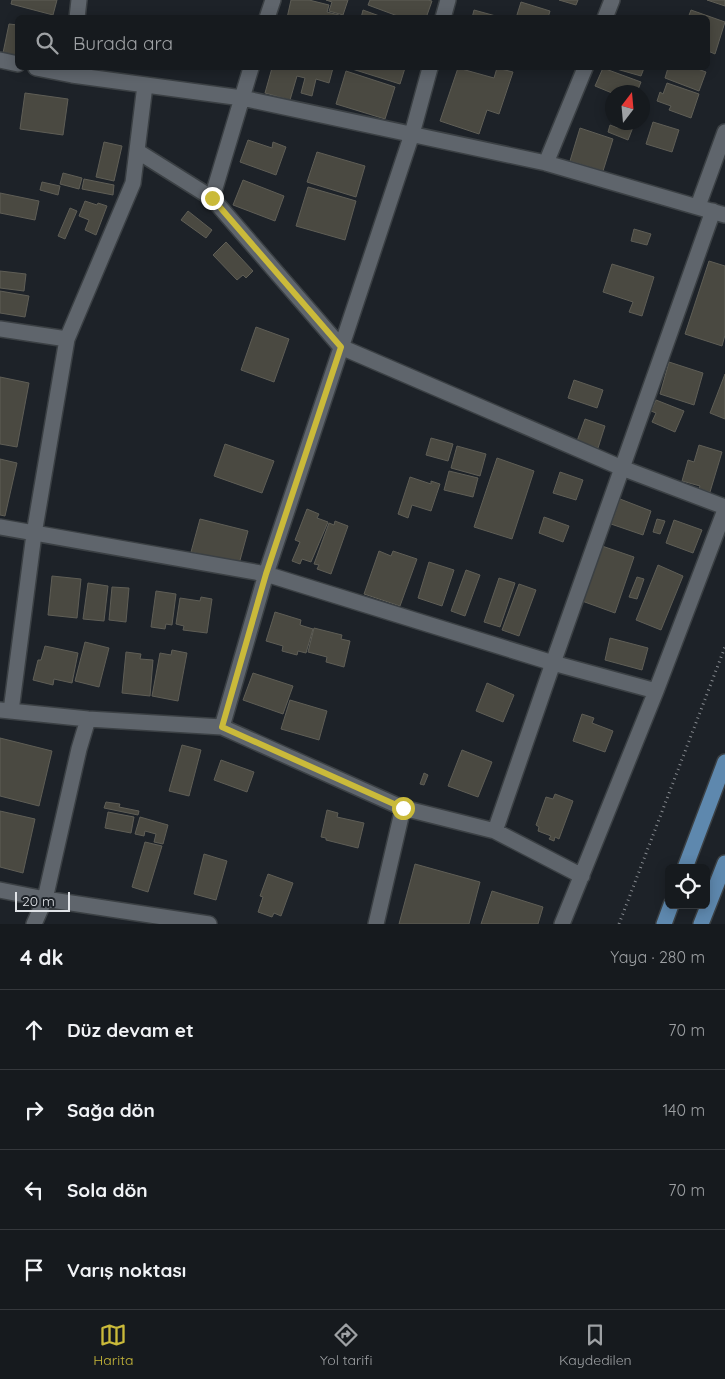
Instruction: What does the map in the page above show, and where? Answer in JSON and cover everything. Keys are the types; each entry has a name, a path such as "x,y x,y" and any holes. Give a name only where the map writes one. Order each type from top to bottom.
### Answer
{"main road":[{"path":"687,864 725,762"},
{"path":"701,924 720,886 725,863"},
{"path":"664,924 670,909"}],"street":[{"path":"77,15 79,0"},
{"path":"268,15 273,0"},
{"path":"444,15 448,0"},
{"path":"606,15 612,0"},
{"path":"0,60 15,63"},
{"path":"212,198 250,70"},
{"path":"222,727 266,574 412,134 429,70"},
{"path":"546,163 584,70"},
{"path":"72,71 145,85 242,98 546,163 719,213 622,468 495,831"},
{"path":"145,85 133,183 67,339 6,711 88,719 222,727 403,808 495,831 582,876"},
{"path":"698,206 725,132"},
{"path":"137,151 212,198 341,347 622,468 725,508 656,691 562,924"},
{"path":"0,329 67,339"},
{"path":"0,527 266,574 553,664 656,691"},
{"path":"34,924 45,899 79,749 88,719"},
{"path":"376,924 403,808"},
{"path":"0,890 45,899 204,923"}],"path":[{"path":"619,924 725,647"}],"building":[{"path":"12,0 57,0 53,15 11,4"},
{"path":"291,0 309,0 329,5 327,12 339,15 288,15"},
{"path":"326,0 348,0 343,15 329,11 332,2"},
{"path":"370,0 432,1 427,15 395,15 368,5"},
{"path":"559,0 578,0 576,5"},
{"path":"707,0 725,0 725,6"},
{"path":"521,2 550,11 549,15 517,15"},
{"path":"363,10 377,15 362,15"},
{"path":"474,10 492,15 473,15"},
{"path":"691,10 705,15 689,15"},
{"path":"710,17 725,22 715,54 710,52"},
{"path":"9,24 15,25 15,55 3,53"},
{"path":"271,70 332,70 329,83 316,79 312,96 301,93 305,78 297,76 290,100 265,93"},
{"path":"355,70 404,70 400,84"},
{"path":"457,70 465,70 494,78 496,70 513,72 499,114 487,110 479,134 440,121"},
{"path":"602,70 608,70 641,82 640,85 605,85 605,90 595,86"},
{"path":"620,70 643,70 641,76"},
{"path":"667,70 700,70 706,72 699,91 665,78"},
{"path":"346,71 395,87 385,119 336,104"},
{"path":"667,83 699,94 691,118 669,110 671,106 657,101 660,92 663,94"},
{"path":"25,93 68,99 63,135 20,129"},
{"path":"653,122 679,130 672,152 646,144"},
{"path":"580,128 613,139 603,171 570,161"},
{"path":"609,130 632,130 628,140 608,132"},
{"path":"248,140 272,148 273,142 286,147 276,175 240,162"},
{"path":"104,142 122,146 114,181 96,177"},
{"path":"317,152 365,166 356,197 307,182"},
{"path":"63,173 82,178 79,189 60,184"},
{"path":"84,179 114,185 113,195 82,189"},
{"path":"243,180 284,196 275,221 233,205"},
{"path":"42,182 60,186 58,195 40,190"},
{"path":"308,187 356,201 345,240 296,226"},
{"path":"0,193 39,201 35,220 0,213"},
{"path":"85,201 107,206 96,235 85,230 89,220 79,216"},
{"path":"70,208 77,211 65,239 58,236"},
{"path":"188,211 212,230 206,238 181,220"},
{"path":"634,229 651,234 647,245 631,241"},
{"path":"226,242 253,271 246,278 243,275 237,280 213,255"},
{"path":"709,261 725,266 725,335 722,346 685,334"},
{"path":"612,264 654,277 642,316 629,312 633,302 603,292"},
{"path":"0,271 26,274 24,291 0,288"},
{"path":"0,291 29,296 25,317 0,313"},
{"path":"256,327 289,339 274,382 241,370"},
{"path":"669,362 703,373 694,405 660,394"},
{"path":"725,374 725,419 710,413"},
{"path":"0,377 29,383 17,447 0,444"},
{"path":"574,380 603,390 597,408 568,398"},
{"path":"656,400 684,411 675,432 652,422 656,413 651,411"},
{"path":"585,419 605,426 598,448 577,441"},
{"path":"431,438 453,444 448,461 426,455"},
{"path":"225,444 274,461 262,493 214,476"},
{"path":"699,445 722,452 710,492 699,489 700,486 682,481 688,460 694,462"},
{"path":"457,446 486,454 480,476 451,468"},
{"path":"497,458 534,471 512,539 474,527"},
{"path":"0,459 17,463 5,516 0,515"},
{"path":"449,471 478,478 473,497 444,490"},
{"path":"560,472 583,480 576,500 553,493"},
{"path":"410,477 431,484 431,481 440,484 431,511 412,505 408,518 398,514"},
{"path":"620,499 651,511 643,535 611,524"},
{"path":"307,509 319,514 317,518 328,522 311,562 302,559 300,564 292,561 300,542 295,540"},
{"path":"544,517 569,526 563,542 539,533"},
{"path":"200,519 248,531 239,564 191,552"},
{"path":"657,519 665,521 660,534 653,532"},
{"path":"674,520 702,530 693,553 666,543"},
{"path":"335,521 348,526 331,574 317,569 319,565 314,564 329,523 334,525"},
{"path":"602,546 634,557 615,613 582,601"},
{"path":"379,551 391,556 393,551 417,559 400,606 364,594"},
{"path":"429,562 454,570 442,606 418,598"},
{"path":"658,565 683,576 661,630 636,620"},
{"path":"466,570 480,575 465,616 451,611"},
{"path":"52,576 81,579 77,618 48,615"},
{"path":"637,577 644,579 637,599 629,597"},
{"path":"499,578 515,583 500,627 484,622"},
{"path":"88,583 108,586 104,621 83,619"},
{"path":"519,584 536,590 519,636 502,630"},
{"path":"112,587 129,588 126,622 109,620"},
{"path":"156,591 176,594 172,625 166,624 165,629 151,627"},
{"path":"201,597 212,599 207,633 183,630 184,626 176,624 180,598 200,601"},
{"path":"275,612 301,620 300,625 313,629 306,653 298,651 297,655 282,651 283,646 266,641"},
{"path":"314,628 342,635 341,639 350,641 344,667 326,662 327,657 308,652"},
{"path":"610,638 648,648 642,670 605,660"},
{"path":"85,642 109,648 99,687 75,681"},
{"path":"45,646 78,653 72,683 54,679 53,685 33,680 38,660 41,660"},
{"path":"172,650 187,653 178,701 152,696 160,653 171,655"},
{"path":"126,652 141,654 140,659 153,660 150,696 122,693"},
{"path":"253,673 293,686 283,714 243,700"},
{"path":"487,683 514,695 503,722 476,711"},
{"path":"290,700 327,711 319,740 281,729"},
{"path":"582,714 594,718 592,723 613,731 605,752 573,741"},
{"path":"0,738 52,751 39,806 0,796"},
{"path":"182,745 201,750 189,796 169,791"},
{"path":"462,750 492,762 478,797 448,786"},
{"path":"221,760 254,772 247,792 214,780"},
{"path":"424,773 428,775 424,785 420,784"},
{"path":"555,794 573,801 559,839 555,837 554,841 549,839 551,836 538,831 539,827 536,825 546,797 553,799"},
{"path":"106,802 120,804 119,807 139,811 138,815 104,808"},
{"path":"327,810 338,813 337,817 364,823 358,848 321,837"},
{"path":"0,811 35,819 23,873 0,867"},
{"path":"108,812 134,817 131,833 105,828"},
{"path":"140,817 168,825 163,844 154,842 156,834 145,831 144,836 135,834"},
{"path":"145,842 162,846 148,892 132,887"},
{"path":"204,854 227,861 216,900 194,894"},
{"path":"415,864 480,882 469,924 399,924"},
{"path":"268,874 293,883 281,916 274,913 272,917 258,912 263,897 260,896"},
{"path":"492,891 543,907 538,924 481,924"}],"route":[{"path":"212,198 341,347 266,574 222,727 403,808"}]}
